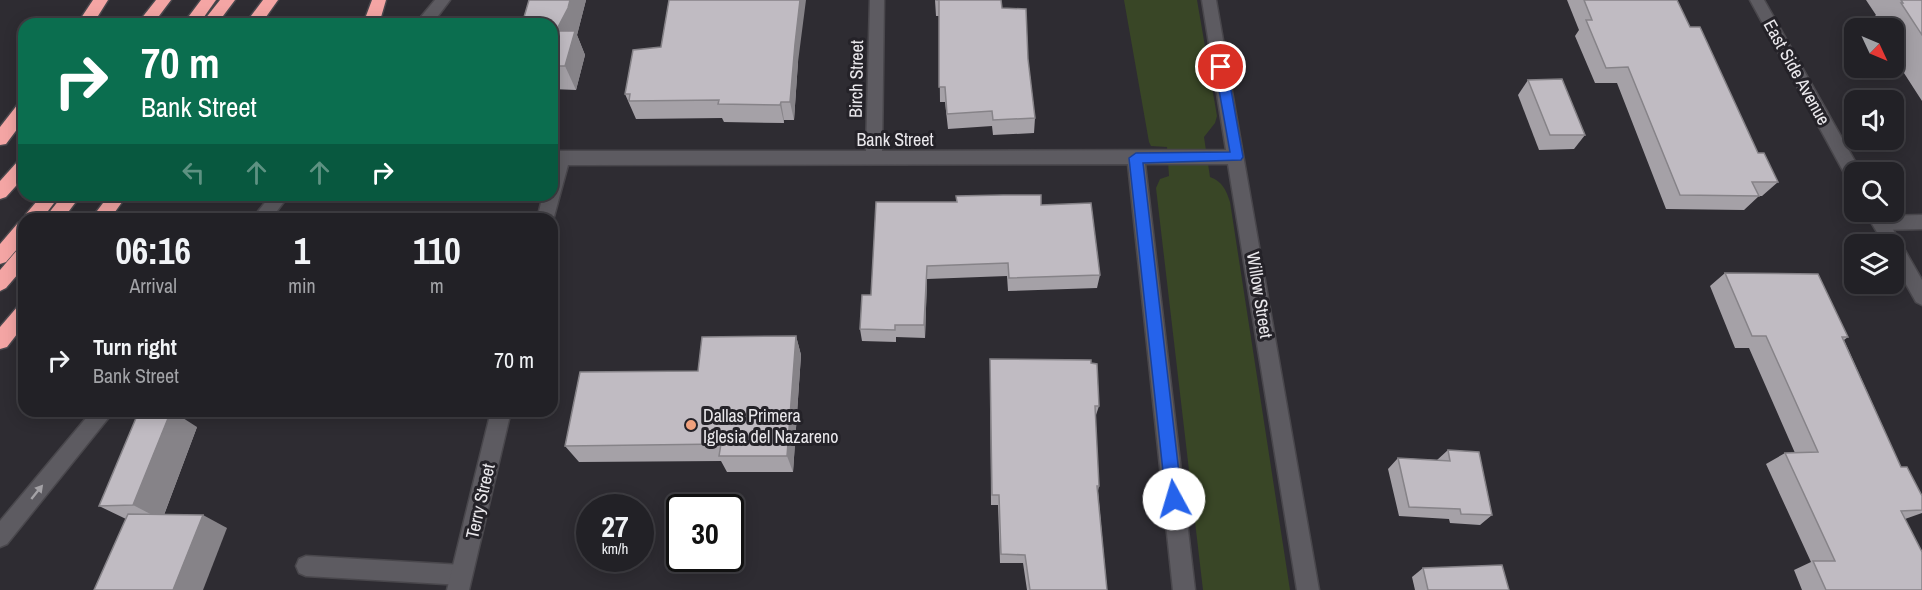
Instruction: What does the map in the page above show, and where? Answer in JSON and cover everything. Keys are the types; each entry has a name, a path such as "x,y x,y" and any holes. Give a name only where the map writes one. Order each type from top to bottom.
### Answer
{"highway":[{"path":"89,18 101,0"},
{"path":"150,18 164,0"},
{"path":"196,18 209,0"},
{"path":"214,18 228,0"},
{"path":"258,18 271,0"},
{"path":"373,18 378,0"},
{"path":"0,139 18,116"},
{"path":"0,192 18,172"},
{"path":"37,213 47,201"},
{"path":"58,213 68,201"},
{"path":"105,213 114,201"},
{"path":"0,257 18,235"},
{"path":"0,283 18,261"},
{"path":"0,341 18,319"}],"street":[{"path":"428,18 443,0"},
{"name":"Birch Street","path":"874,159 877,0"},
{"name":"Willow Street","path":"1209,0 1308,590"},
{"name":"East Side Avenue","path":"1757,0 1847,162"},
{"name":"Bank Street","path":"558,158 1237,157"},
{"path":"1136,158 1184,590"},
{"path":"266,213 276,201"},
{"path":"1904,220 1922,222"},
{"path":"1904,265 1922,297"},
{"path":"0,537 99,417"},
{"name":"Terry Street","path":"460,583 500,417"},
{"path":"306,566 460,583"}],"green space":[{"path":"1124,0 1197,0 1217,116 1215,123 1204,137 1210,177 1223,186 1230,202 1290,590 1203,590 1156,188 1160,179 1169,176 1167,147 1151,146 1149,142"}],"building":[{"path":"529,0 570,0 558,27 558,18 524,18"},
{"path":"669,0 800,0 790,102 781,102 780,105 718,104 719,100 629,101 630,94 625,94 633,50 661,47"},
{"path":"939,0 1001,0 1002,8 1026,9 1028,59 1035,118 993,120 992,111 947,114 945,87 939,87"},
{"path":"1584,0 1677,0 1690,27 1700,27 1758,153 1764,153 1778,182 1752,182 1759,196 1680,195 1628,67 1606,68 1586,20 1592,20"},
{"path":"1901,0 1922,0 1922,35 1901,3 1903,3"},
{"path":"558,31 575,31 565,66 558,66"},
{"path":"1562,79 1585,135 1550,135 1528,80"},
{"path":"1041,195 1041,205 1091,203 1100,275 1009,278 1008,263 927,266 924,325 895,325 895,330 860,329 862,295 871,295 876,202 957,202 956,196"},
{"path":"1725,273 1818,274 1848,337 1842,337 1901,467 1907,467 1922,496 1922,510 1901,511 1922,552 1922,590 1826,590 1813,561 1835,561 1785,453 1818,452 1766,336 1752,336"},
{"name":"Dallas Primera Iglesia del Nazareno","path":"796,336 787,456 719,456 721,444 565,446 580,372 698,371 702,337"},
{"path":"990,359 1091,360 1091,363 1097,364 1099,406 1095,406 1099,486 1097,486 1107,590 1030,590 1025,555 1001,554 999,495 992,495"},
{"path":"136,417 169,417 133,505 99,506"},
{"path":"1448,450 1479,452 1492,515 1461,514 1460,509 1409,507 1398,458 1450,461"},
{"path":"128,514 203,515 173,590 94,590"},
{"path":"1502,565 1509,590 1428,590 1423,568"}],"place":[{"name":"Dallas Primera Iglesia del Nazareno","path":"691,425"}],"route":[{"path":"1174,499 1136,158 1237,157 1221,67"}]}
